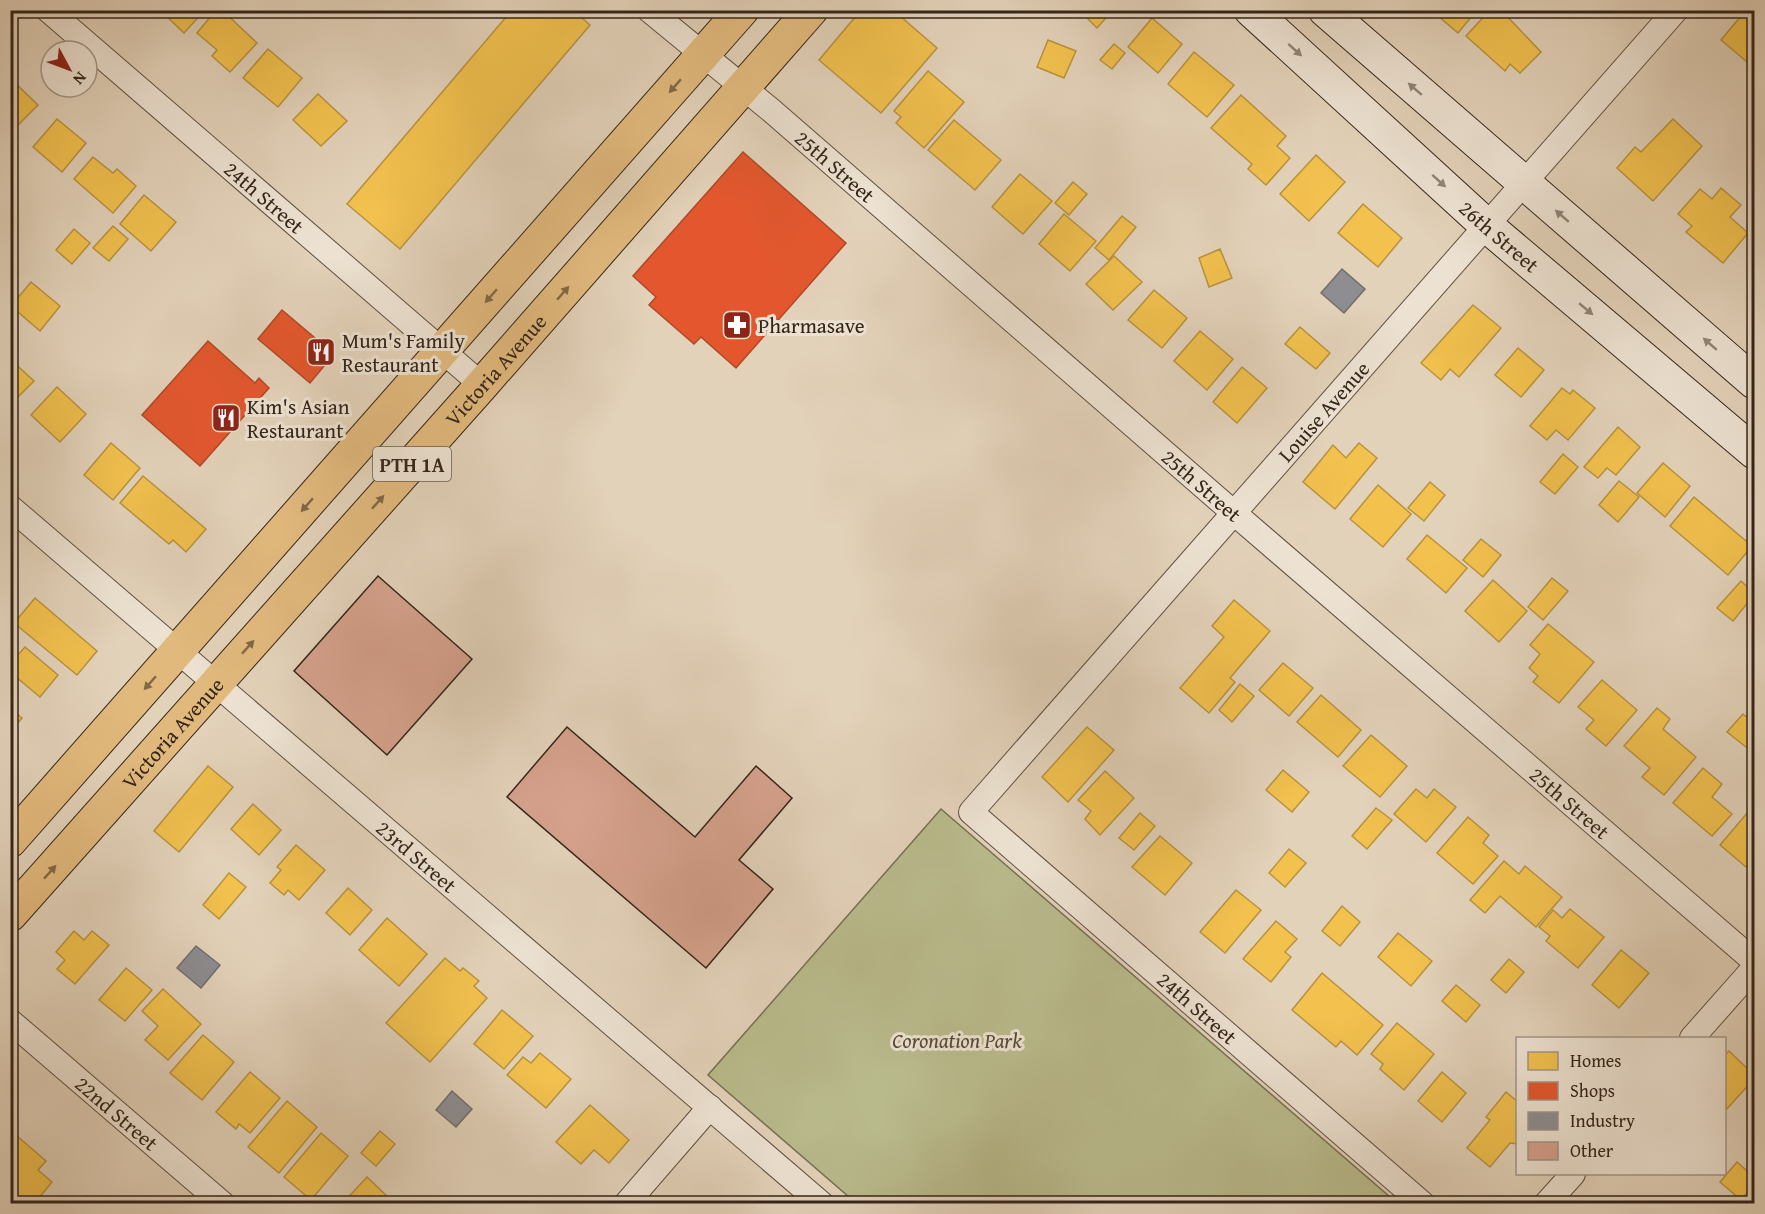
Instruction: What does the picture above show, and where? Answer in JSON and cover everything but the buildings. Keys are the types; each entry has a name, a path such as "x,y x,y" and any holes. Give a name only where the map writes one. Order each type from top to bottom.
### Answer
{"main road":[{"name":"PTH 1A","path":"10,841 742,10"},
{"name":"Victoria Avenue","path":"10,915 482,385 811,10"}],"street":[{"name":"24th Street","path":"48,10 482,385"},
{"name":"25th Street","path":"649,10 742,87 1755,961"},
{"name":"26th Street","path":"1251,10 1487,225 1755,452"},
{"path":"1325,10 1755,382"},
{"name":"Louise Avenue","path":"971,812 1676,10"},
{"name":"23rd Street","path":"10,507 822,1203"},
{"name":"24th Street","path":"971,812 1423,1203"},
{"path":"1693,1037 1755,968"},
{"name":"22nd Street","path":"10,1021 223,1203"},
{"path":"626,1203 710,1107"},
{"path":"1546,1203 1571,1175"}],"green space":[{"name":"Coronation Park","path":"941,809 1397,1203 856,1203 708,1075"}],"place":[{"name":"Pharmasave","path":"737,325"},
{"name":"Mum's Family Restaurant","path":"321,352"},
{"name":"Kim's Asian Restaurant","path":"226,418"}]}
